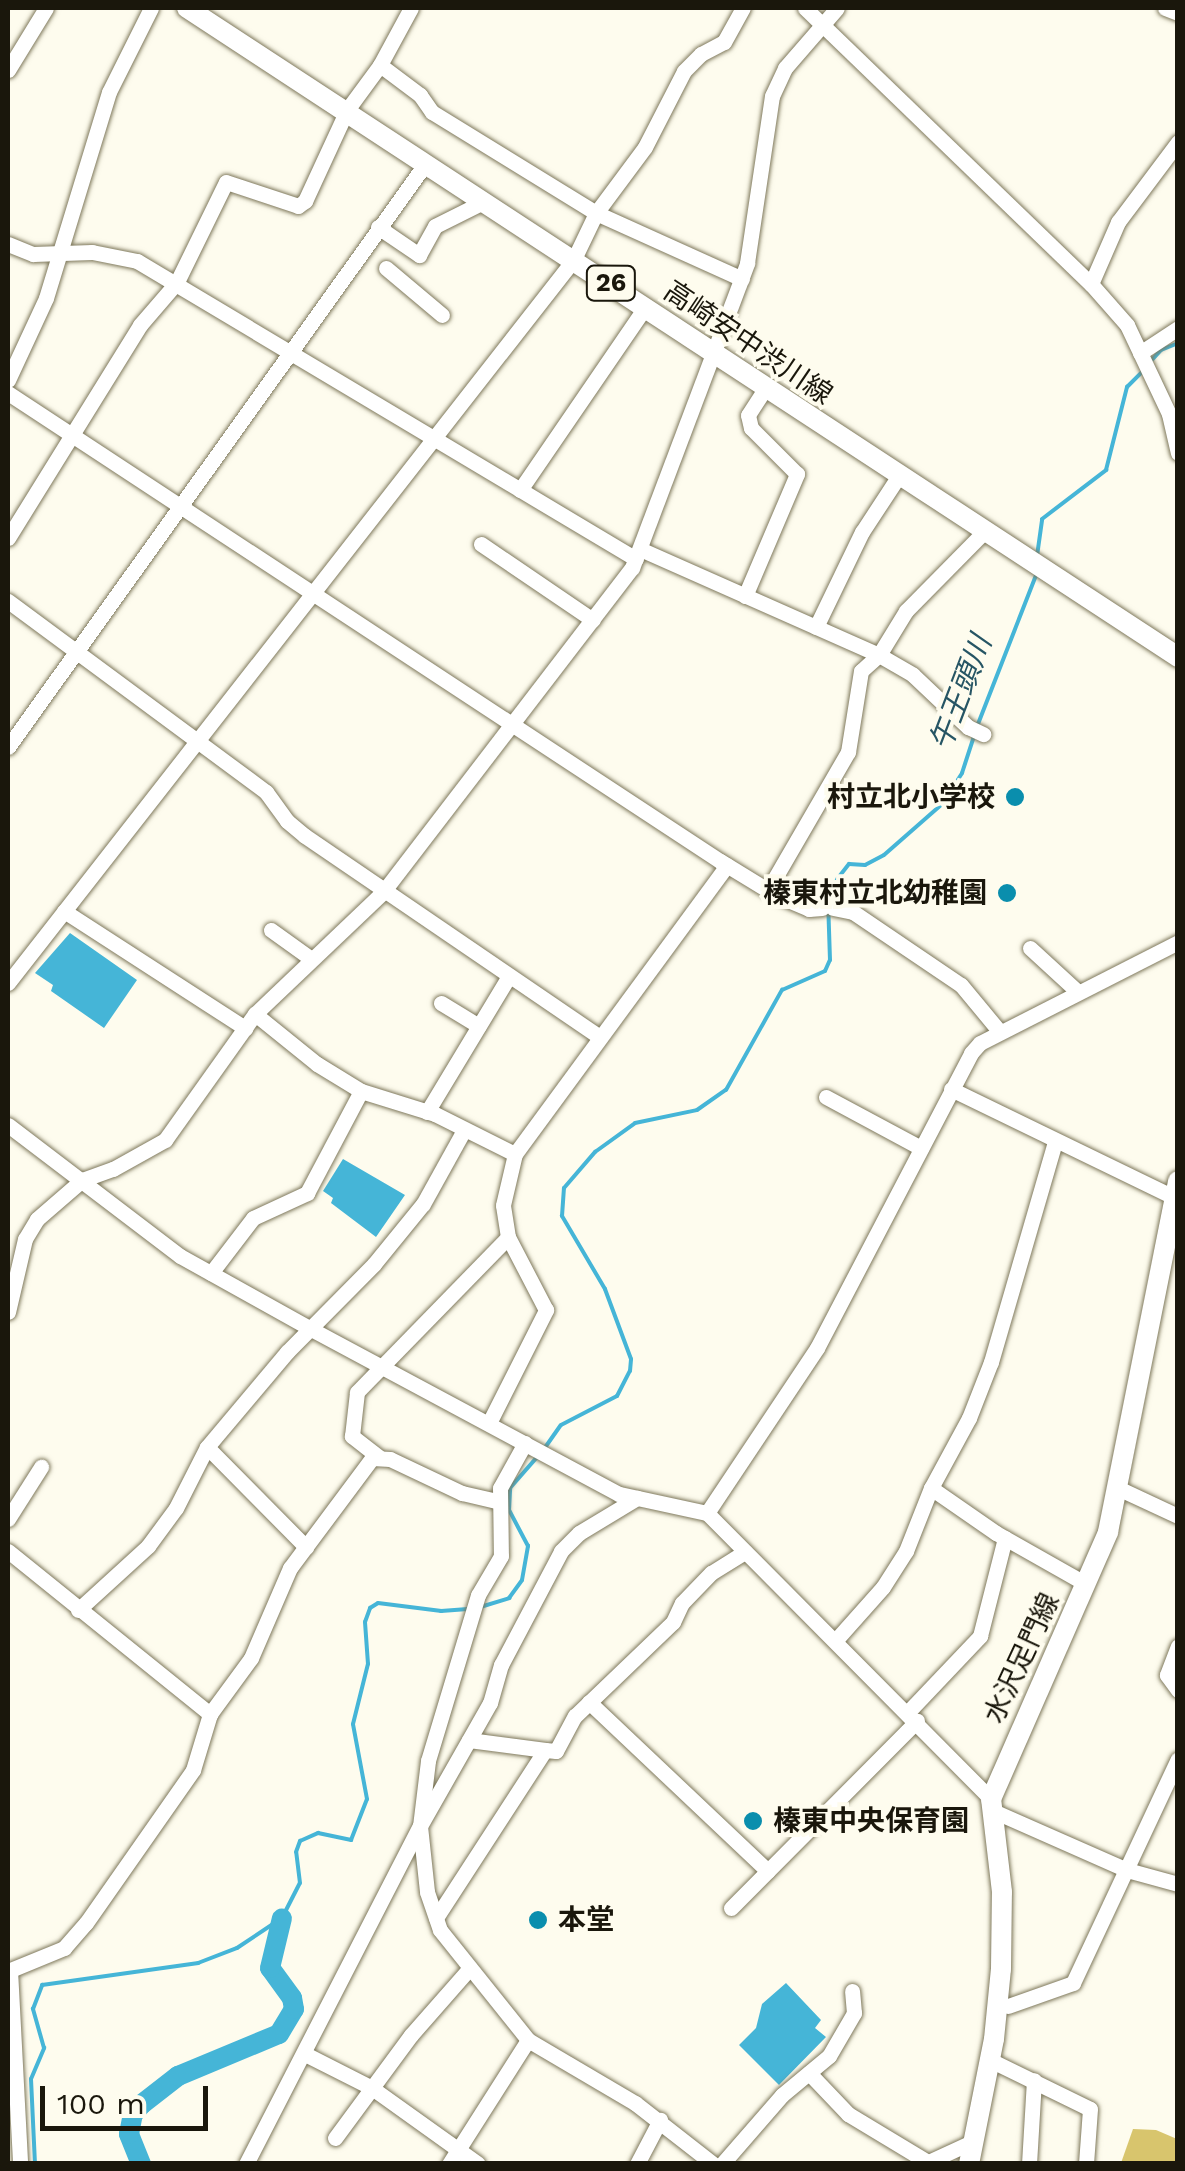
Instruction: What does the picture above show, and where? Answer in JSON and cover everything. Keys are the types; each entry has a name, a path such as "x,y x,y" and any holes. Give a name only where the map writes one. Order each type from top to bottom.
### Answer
{"main road":[{"name":"高崎安中渋川線","path":"187,8 646,306 983,533 1178,657"},
{"name":"水沢足門線","path":"991,1804 1108,1532 1120,1488 1176,1192"},
{"path":"969,2164 990,2060 1003,1935 999,1854 991,1804"}],"street":[{"path":"8,70 46,8"},
{"path":"8,380 46,298 109,92 150,8"},
{"path":"8,538 140,325 177,282 226,182 298,206 347,110 380,64 411,8"},
{"path":"8,982 574,259 596,214 644,148 684,72 701,54 724,42 743,8"},
{"path":"805,8 1091,284 1127,325 1174,415 1178,453"},
{"path":"8,1312 30,1229 47,1208 82,1180 113,1169 165,1140 250,1021 310,958 384,892 593,620 638,554 742,279 752,242 772,96 785,68 837,8"},
{"path":"1166,8 1178,13"},
{"path":"380,64 420,95 432,112 596,214 742,279"},
{"path":"1091,284 1118,222 1178,142"},
{"path":"8,747 426,163"},
{"path":"400,280 435,226 485,201"},
{"path":"378,228 418,255"},
{"path":"8,244 33,254 61,250 136,261 520,490 638,554 879,655 913,675 976,730"},
{"path":"386,268 442,315"},
{"path":"520,490 646,306"},
{"path":"1141,356 1178,328"},
{"path":"745,596 797,474 751,428 748,415 765,389"},
{"path":"8,393 510,728 727,865 809,909 853,912 961,986 1000,1032"},
{"path":"816,627 862,532 898,477"},
{"path":"768,890 842,765 854,737 861,670 879,655 906,611 983,533"},
{"path":"481,544 593,620"},
{"path":"8,601 266,792 287,821 305,836 598,1036"},
{"path":"489,1424 546,1310 508,1238 502,1206 515,1154 727,865"},
{"path":"64,911 361,1091 428,1112 515,1154"},
{"path":"271,930 310,958"},
{"path":"707,1513 817,1348 951,1089 980,1043 1178,942"},
{"path":"1030,948 1078,992"},
{"path":"428,1112 509,976"},
{"path":"441,1003 479,1026"},
{"path":"951,1089 1056,1142 1176,1192"},
{"path":"211,1274 253,1218 307,1193 361,1091"},
{"path":"826,1097 921,1148"},
{"path":"8,1125 180,1256 310,1329 619,1494 707,1513 913,1716 991,1804 1126,1870 1178,1884"},
{"path":"78,1610 148,1546 176,1508 207,1447 310,1329 374,1264 423,1204 464,1130"},
{"path":"836,1641 883,1587 906,1551 931,1488 969,1418 992,1362 1056,1142"},
{"path":"498,1501 462,1493 380,1458 352,1436 358,1392 380,1365 508,1238"},
{"path":"528,1444 500,1488 501,1556 474,1608 428,1761 420,1826 427,1892 436,1918 470,1969 528,2040 660,2120 713,2164"},
{"path":"207,1447 306,1547"},
{"path":"20,2164 9,1970 64,1948 86,1923 194,1770 210,1714 251,1658 280,1583 372,1458 380,1458"},
{"path":"8,1519 41,1467"},
{"path":"931,1488 1005,1538 1086,1584"},
{"path":"1120,1488 1178,1516"},
{"path":"246,2164 420,1826 490,1703 501,1665 562,1551 579,1533 637,1498"},
{"path":"731,1908 913,1716 980,1636 1005,1538"},
{"path":"8,1551 210,1714"},
{"path":"470,1740 556,1751 574,1716 673,1622 682,1603 711,1573 746,1552"},
{"path":"1178,1646 1168,1675 1178,1690"},
{"path":"588,1702 768,1872"},
{"path":"436,1918 545,1750"},
{"path":"1008,2006 1074,1983 1178,1759"},
{"path":"335,2138 470,1969"},
{"path":"722,2164 782,2094 829,2056 854,2013 852,1991"},
{"path":"453,2156 528,2040"},
{"path":"305,2054 372,2088 453,2156 478,2164"},
{"path":"990,2060 1090,2109 1086,2164"},
{"path":"809,2072 848,2114 925,2162 974,2142"},
{"path":"1029,2164 1034,2080"},
{"path":"637,2164 660,2120"}],"shaded area":[{"path":"1133,2129 1156,2130 1177,2139 1177,2163 1121,2163"}],"water":[{"path":"70,933 137,980 104,1028 51,991 53,985 35,973"},
{"path":"343,1159 405,1195 376,1237 331,1203 333,1198 323,1191"},
{"path":"786,1983 821,2020 815,2028 826,2037 779,2085 739,2045 756,2028 762,2004"}],"waterway":[{"name":"午王頭川","path":"1151,361 1161,350 1178,343"},
{"name":"午王頭川","path":"1037,556 1042,519 1106,470 1127,387 1142,372"},
{"name":"午王頭川","path":"978,724 1036,575"},
{"name":"午王頭川","path":"544,1449 561,1425 617,1396 630,1371 631,1359 605,1289 562,1216 564,1188 595,1152 635,1123 697,1110 726,1090 782,990 825,971 830,960 828,900 838,878 849,864 865,865 884,855 942,804 962,773 975,733"},
{"name":"午王頭川","path":"477,1608 509,1598 522,1580 528,1546 509,1510 510,1488 538,1456"},
{"name":"午王頭川","path":"35,2164 31,2079 44,2048 33,2009 42,1985 198,1963 237,1948 282,1918 300,1883 296,1852 300,1841 318,1833 351,1840 367,1799 353,1724 368,1664 365,1622 370,1608 378,1603 441,1611 468,1609"},
{"name":"午王頭川","path":"141,2164 129,2134 133,2114 142,2104 178,2076 279,2034 294,2009 292,1998 270,1968 282,1918"}],"place":[{"name":"村立北小学校","path":"1015,797"},
{"name":"榛東村立北幼稚園","path":"1007,893"},
{"name":"榛東中央保育園","path":"753,1821"},
{"name":"本堂","path":"538,1920"}]}
